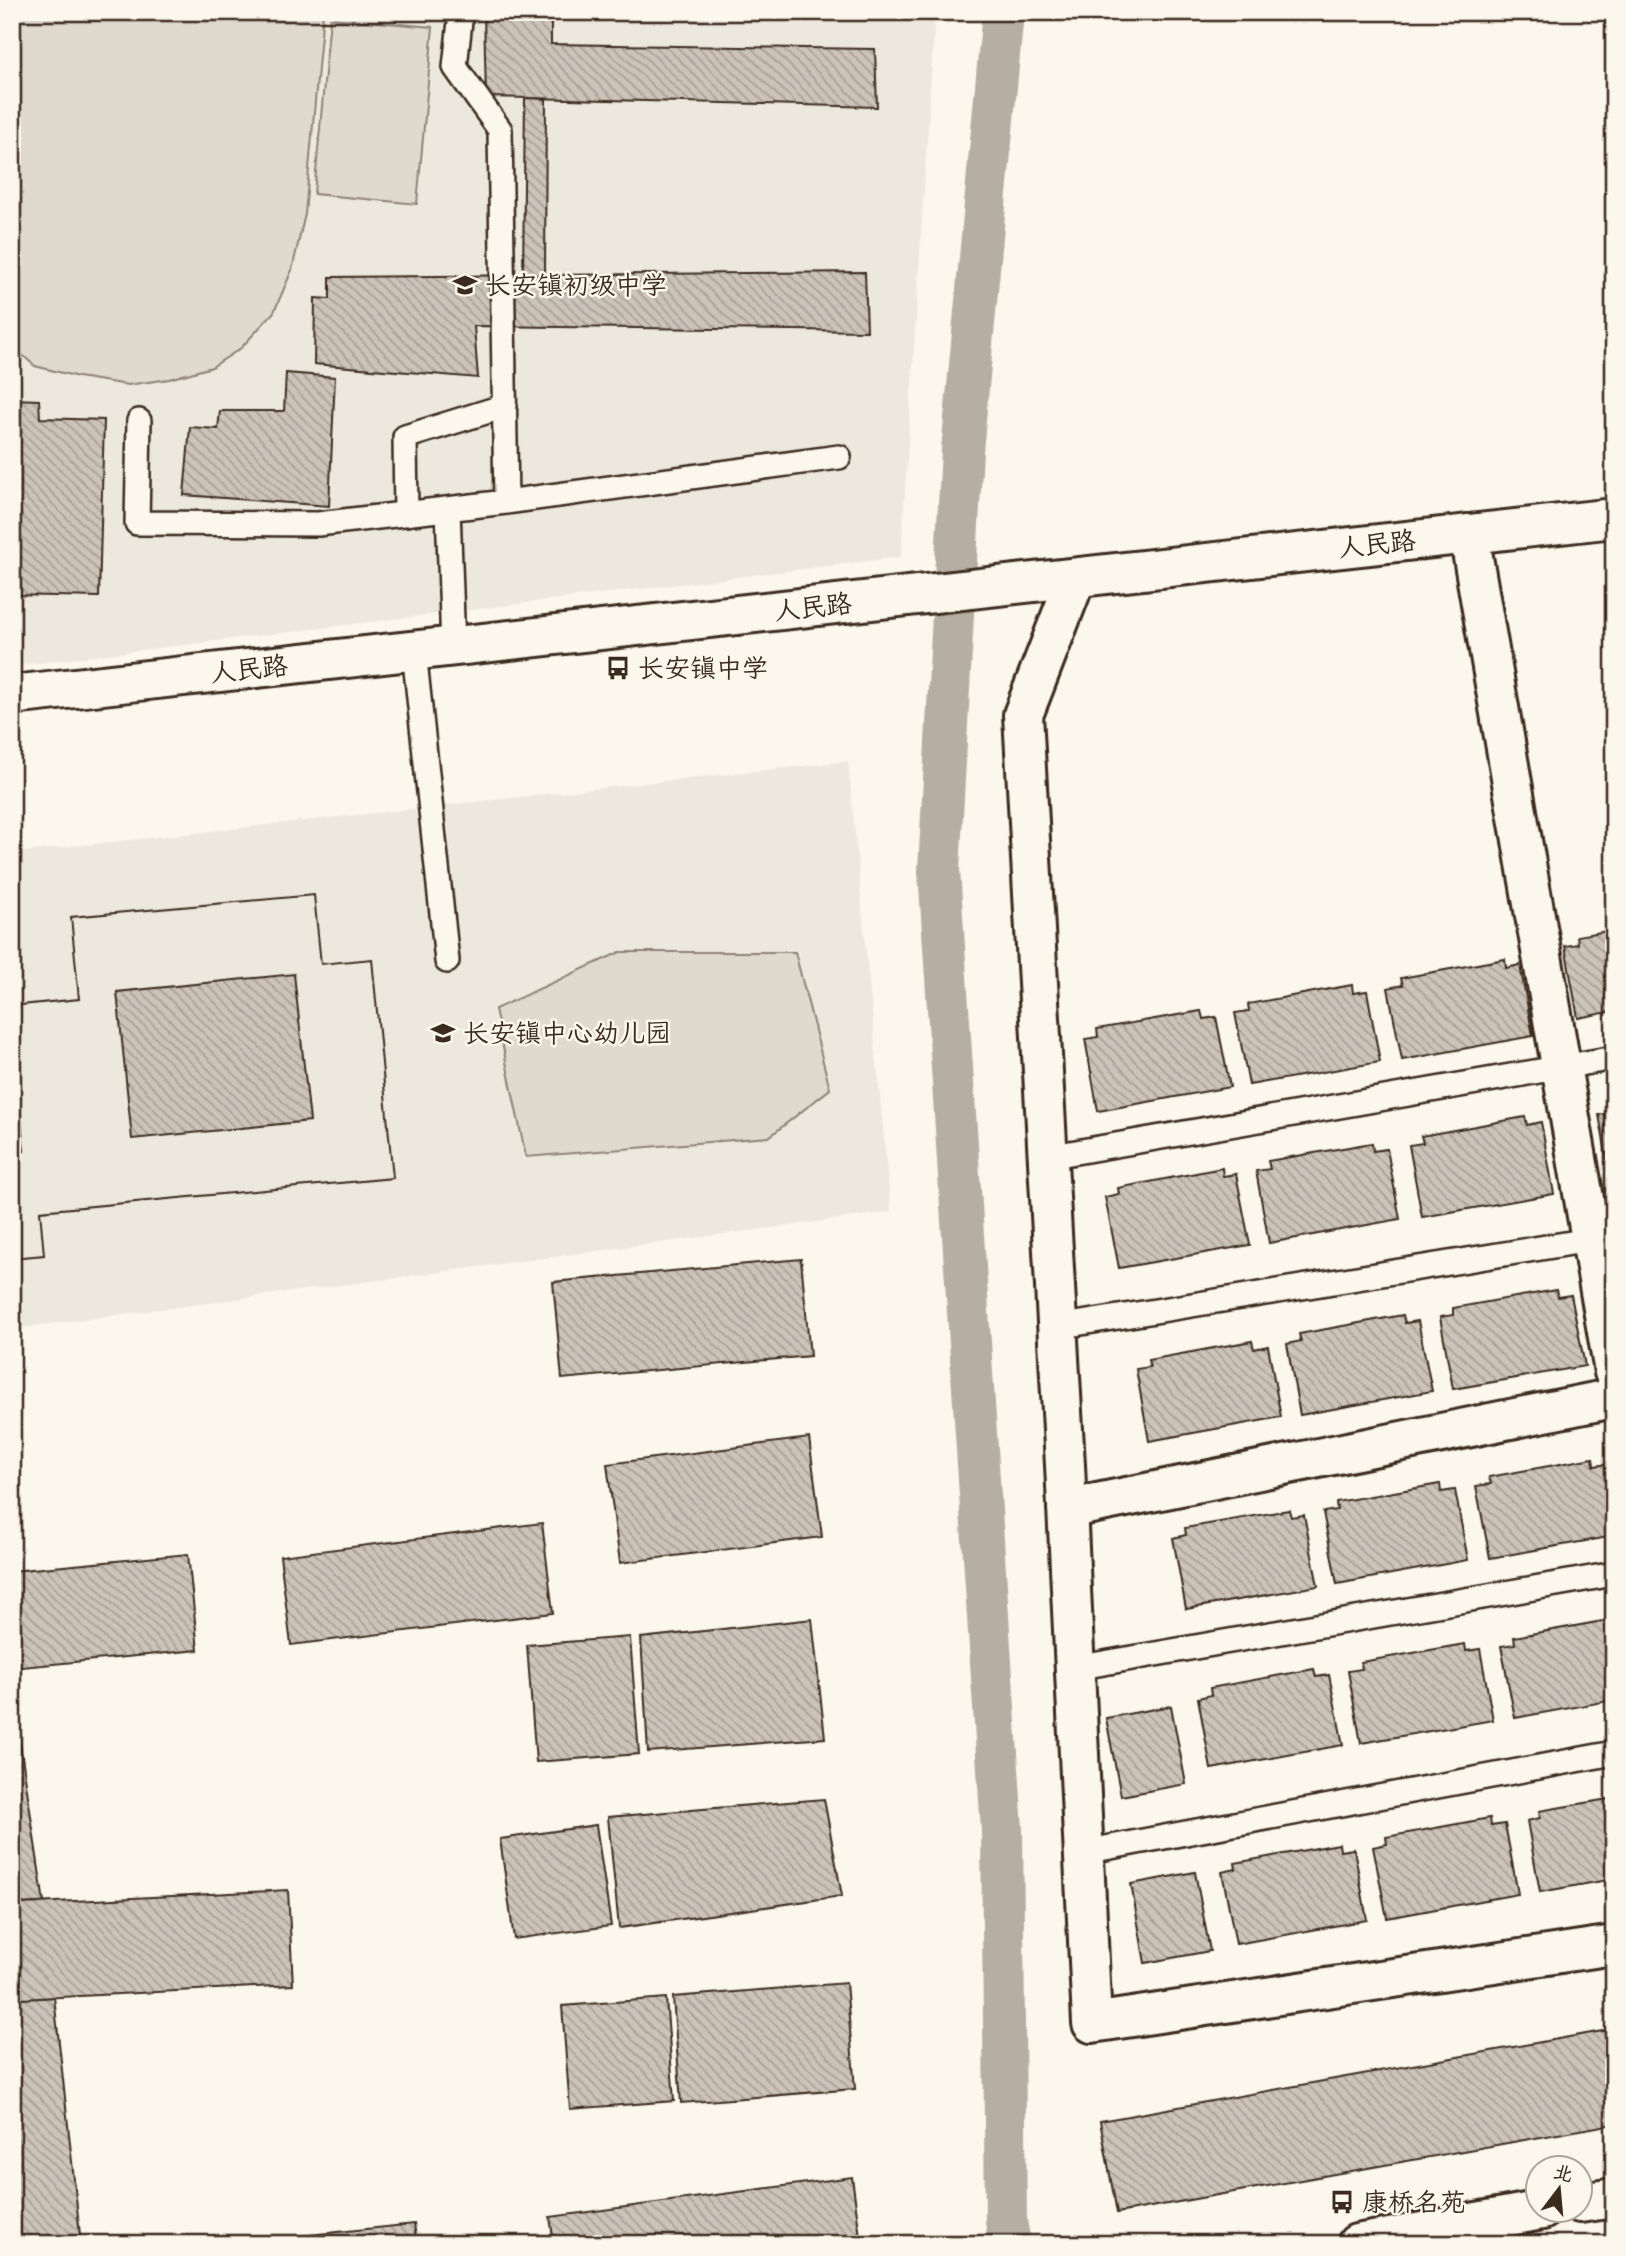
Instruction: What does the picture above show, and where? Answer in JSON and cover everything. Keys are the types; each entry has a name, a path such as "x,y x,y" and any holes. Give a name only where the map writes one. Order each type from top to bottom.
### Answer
{"street":[{"name":"人民路","path":"12,695 1614,518"},
{"path":"1469,534 1561,1067 1602,1238 1614,1373"},
{"path":"1063,579 1023,715 1067,1509 1092,2023 1614,1945"},
{"path":"1067,1509 1614,1398"},
{"path":"1594,2201 1614,2197"},
{"path":"1357,2244 1524,2213"}],"lane":[{"path":"461,12 455,67 500,130 506,502"},
{"path":"406,514 405,437 505,406"},
{"path":"139,421 137,523 318,524 506,502 839,457"},
{"path":"448,509 453,647"},
{"path":"414,651 447,961"},
{"path":"1047,1157 1614,1058"},
{"path":"1056,1326 1602,1238"},
{"path":"1075,1668 1614,1574"},
{"path":"1084,1852 1614,1753"}],"shaded area":[{"name":"长安镇初级中学","path":"12,12 935,12 901,557 12,666"},
{"path":"12,12 323,12 305,214 292,270 274,312 241,348 212,367 169,379 128,385 78,377 35,366 12,346"},
{"path":"330,18 433,27 417,204 314,194"},
{"name":"长安镇中心幼儿园","path":"848,761 891,1212 12,1329 12,853"},
{"path":"620,952 795,952 830,1089 769,1137 526,1157 495,1009"}],"building":[{"path":"484,12 551,12 551,44 875,49 877,107 486,97"},
{"path":"525,98 546,99 545,275 523,275"},
{"path":"865,272 867,331 474,326 478,378 314,364 315,298 330,299 330,277"},
{"path":"286,373 335,377 329,506 184,495 190,427 218,429 220,411 284,411"},
{"path":"12,399 39,400 40,418 104,420 99,597 12,595"},
{"path":"314,895 321,964 372,959 393,1178 40,1211 44,1255 12,1258 12,1152 24,1151 12,1006 79,999 71,917","holes":["294,974 310,1121 132,1139 117,992"]},
{"path":"314,895 321,964 372,959 393,1178 40,1211 44,1255 12,1258 12,1152 24,1151 12,1006 79,999 71,917"},
{"path":"1614,930 1614,1011 1578,1018 1565,946 1578,944 1577,936"},
{"path":"1505,959 1506,968 1520,965 1533,1036 1402,1060 1388,988 1403,985 1401,978"},
{"path":"1352,985 1353,993 1367,991 1380,1062 1249,1085 1235,1013 1249,1011 1248,1004"},
{"path":"1201,1011 1203,1019 1216,1017 1230,1087 1098,1111 1085,1039 1098,1037 1097,1029"},
{"path":"1611,1105 1614,1105 1614,1186 1599,1115 1613,1112"},
{"path":"1525,1117 1527,1125 1541,1122 1554,1194 1422,1217 1409,1145 1423,1143 1421,1136"},
{"path":"1372,1143 1373,1151 1387,1149 1400,1219 1269,1243 1256,1171 1270,1169 1268,1161"},
{"path":"1222,1168 1223,1176 1236,1174 1250,1245 1119,1268 1105,1197 1119,1194 1118,1188"},
{"path":"801,1259 810,1356 562,1379 553,1282"},
{"path":"1556,1290 1558,1297 1571,1295 1585,1366 1453,1389 1440,1317 1453,1315 1453,1308"},
{"path":"1403,1315 1405,1323 1418,1321 1432,1391 1300,1415 1287,1344 1301,1341 1299,1334"},
{"path":"1252,1341 1254,1349 1268,1346 1281,1417 1149,1441 1136,1369 1150,1367 1148,1360"},
{"path":"809,1438 822,1537 620,1563 607,1464"},
{"path":"1593,1458 1594,1466 1608,1464 1614,1494 1614,1536 1490,1558 1476,1486 1491,1484 1489,1477"},
{"path":"1440,1484 1441,1492 1455,1490 1468,1560 1337,1584 1323,1512 1337,1510 1336,1502"},
{"path":"1289,1510 1291,1517 1304,1515 1318,1586 1186,1609 1173,1538 1186,1535 1185,1528"},
{"path":"542,1523 553,1613 291,1645 280,1556"},
{"path":"188,1554 198,1650 12,1668 12,1571"},
{"path":"812,1619 825,1738 648,1752 641,1638"},
{"path":"1614,1619 1614,1700 1515,1718 1501,1646 1515,1644 1514,1637"},
{"path":"630,1637 639,1754 536,1762 527,1645"},
{"path":"1465,1644 1466,1651 1480,1649 1493,1720 1361,1743 1348,1671 1362,1669 1361,1662"},
{"path":"1314,1669 1316,1677 1329,1675 1343,1745 1211,1769 1198,1698 1211,1695 1210,1688"},
{"path":"12,1690 44,1903 17,1904 22,1999 54,1997 81,2244 12,2244"},
{"path":"1171,1706 1186,1784 1121,1796 1106,1718"},
{"path":"1614,1798 1614,1879 1540,1892 1527,1821 1540,1818 1539,1811"},
{"path":"824,1799 842,1896 619,1928 608,1817"},
{"path":"1490,1818 1491,1826 1505,1824 1518,1894 1387,1918 1373,1847 1387,1844 1386,1837"},
{"path":"596,1825 611,1926 514,1939 500,1839"},
{"path":"1339,1844 1340,1851 1354,1849 1367,1920 1236,1944 1222,1872 1236,1869 1235,1863"},
{"path":"1195,1872 1210,1951 1145,1963 1131,1884"},
{"path":"288,1890 293,1985 22,1999 17,1904"},
{"path":"846,1983 855,2089 681,2103 673,1997"},
{"path":"666,1998 674,2101 570,2109 562,2006"},
{"path":"1614,2029 1614,2124 1117,2213 1100,2121"},
{"path":"852,2177 861,2244 554,2244 550,2217"},
{"path":"414,2224 417,2244 222,2244"}],"waterway":[{"path":"1003,12 962,451 939,870 1002,1830 1006,2221 1010,2244"}],"place":[{"name":"长安镇初级中学","path":"465,285"},
{"name":"长安镇中学","path":"618,668"},
{"name":"长安镇中心幼儿园","path":"443,1033"},
{"name":"康桥名苑","path":"1342,2202"}]}
